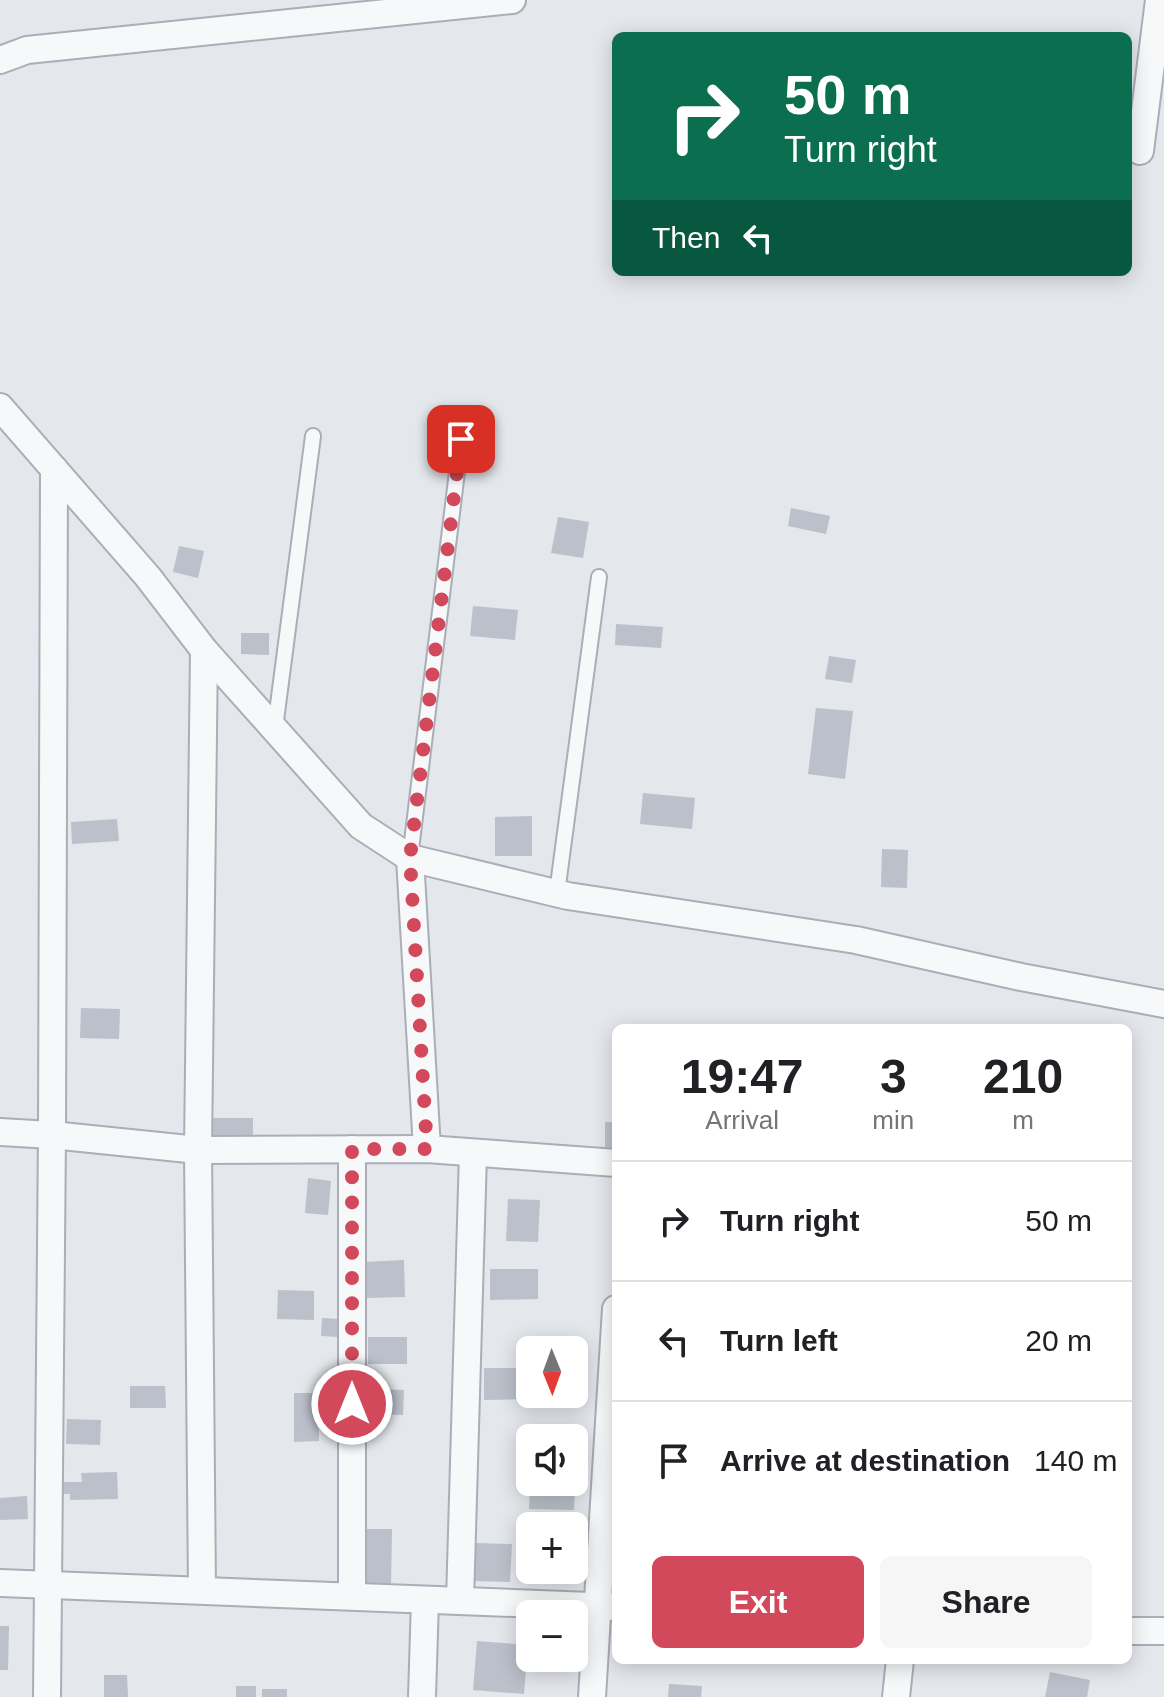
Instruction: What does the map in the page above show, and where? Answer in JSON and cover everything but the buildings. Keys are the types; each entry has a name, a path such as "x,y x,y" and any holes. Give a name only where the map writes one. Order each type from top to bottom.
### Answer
{"street":[{"path":"0,60 27,50 512,0"},
{"path":"1140,151 1159,0"},
{"path":"0,407 148,577 204,650 361,826 410,858 557,893 856,940 1021,977 1164,1004"},
{"path":"47,1697 54,469"},
{"path":"202,1590 198,1150 204,650"},
{"path":"410,858 427,1149"},
{"path":"0,1132 198,1150 427,1149 612,1163"},
{"path":"352,1149 352,1595"},
{"path":"460,1601 473,1153"},
{"path":"592,1697 608,1607 612,1458"},
{"path":"0,1583 608,1607"},
{"path":"422,1697 425,1600"},
{"path":"1132,1631 1164,1631"},
{"path":"896,1697 900,1664"}],"lane":[{"path":"275,729 313,436"},
{"path":"410,858 461,439"},
{"path":"557,893 599,577"}],"route":[{"path":"352,1404 352,1149 427,1149 410,858 461,439"}]}
